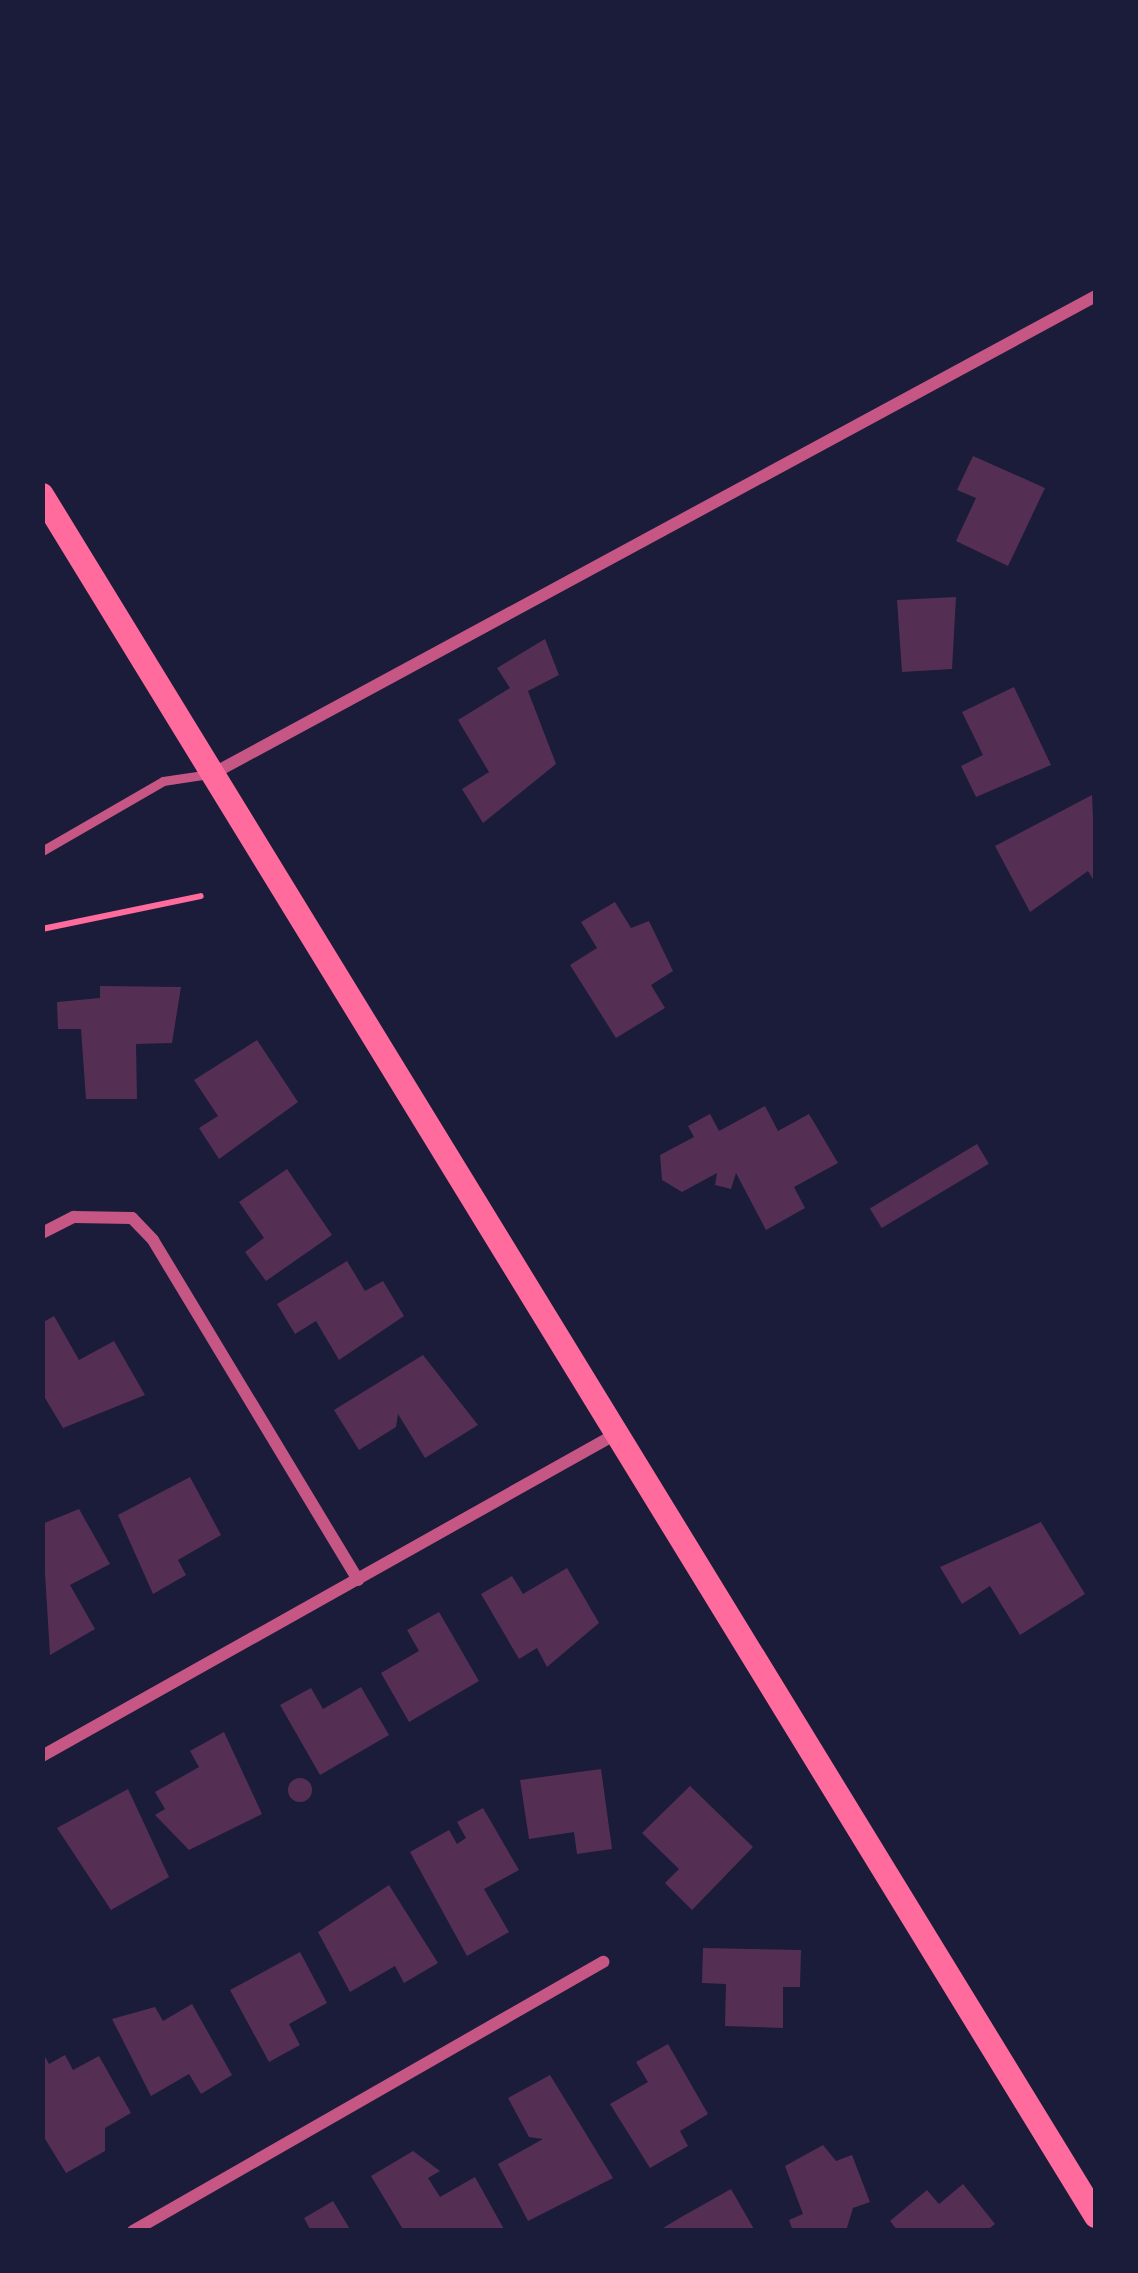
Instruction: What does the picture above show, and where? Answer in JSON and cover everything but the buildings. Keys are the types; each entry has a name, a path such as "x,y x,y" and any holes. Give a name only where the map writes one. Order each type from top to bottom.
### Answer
{"main road":[{"path":"42,495 1096,2216"}],"street":[{"path":"214,773 1096,296"},
{"path":"49,1230 133,1218 153,1240 358,1580"},
{"path":"42,1756 614,1435"},
{"path":"133,2231 602,1962"}],"lane":[{"path":"42,850 163,781 214,773"}],"path":[{"path":"42,929 201,896"}]}
